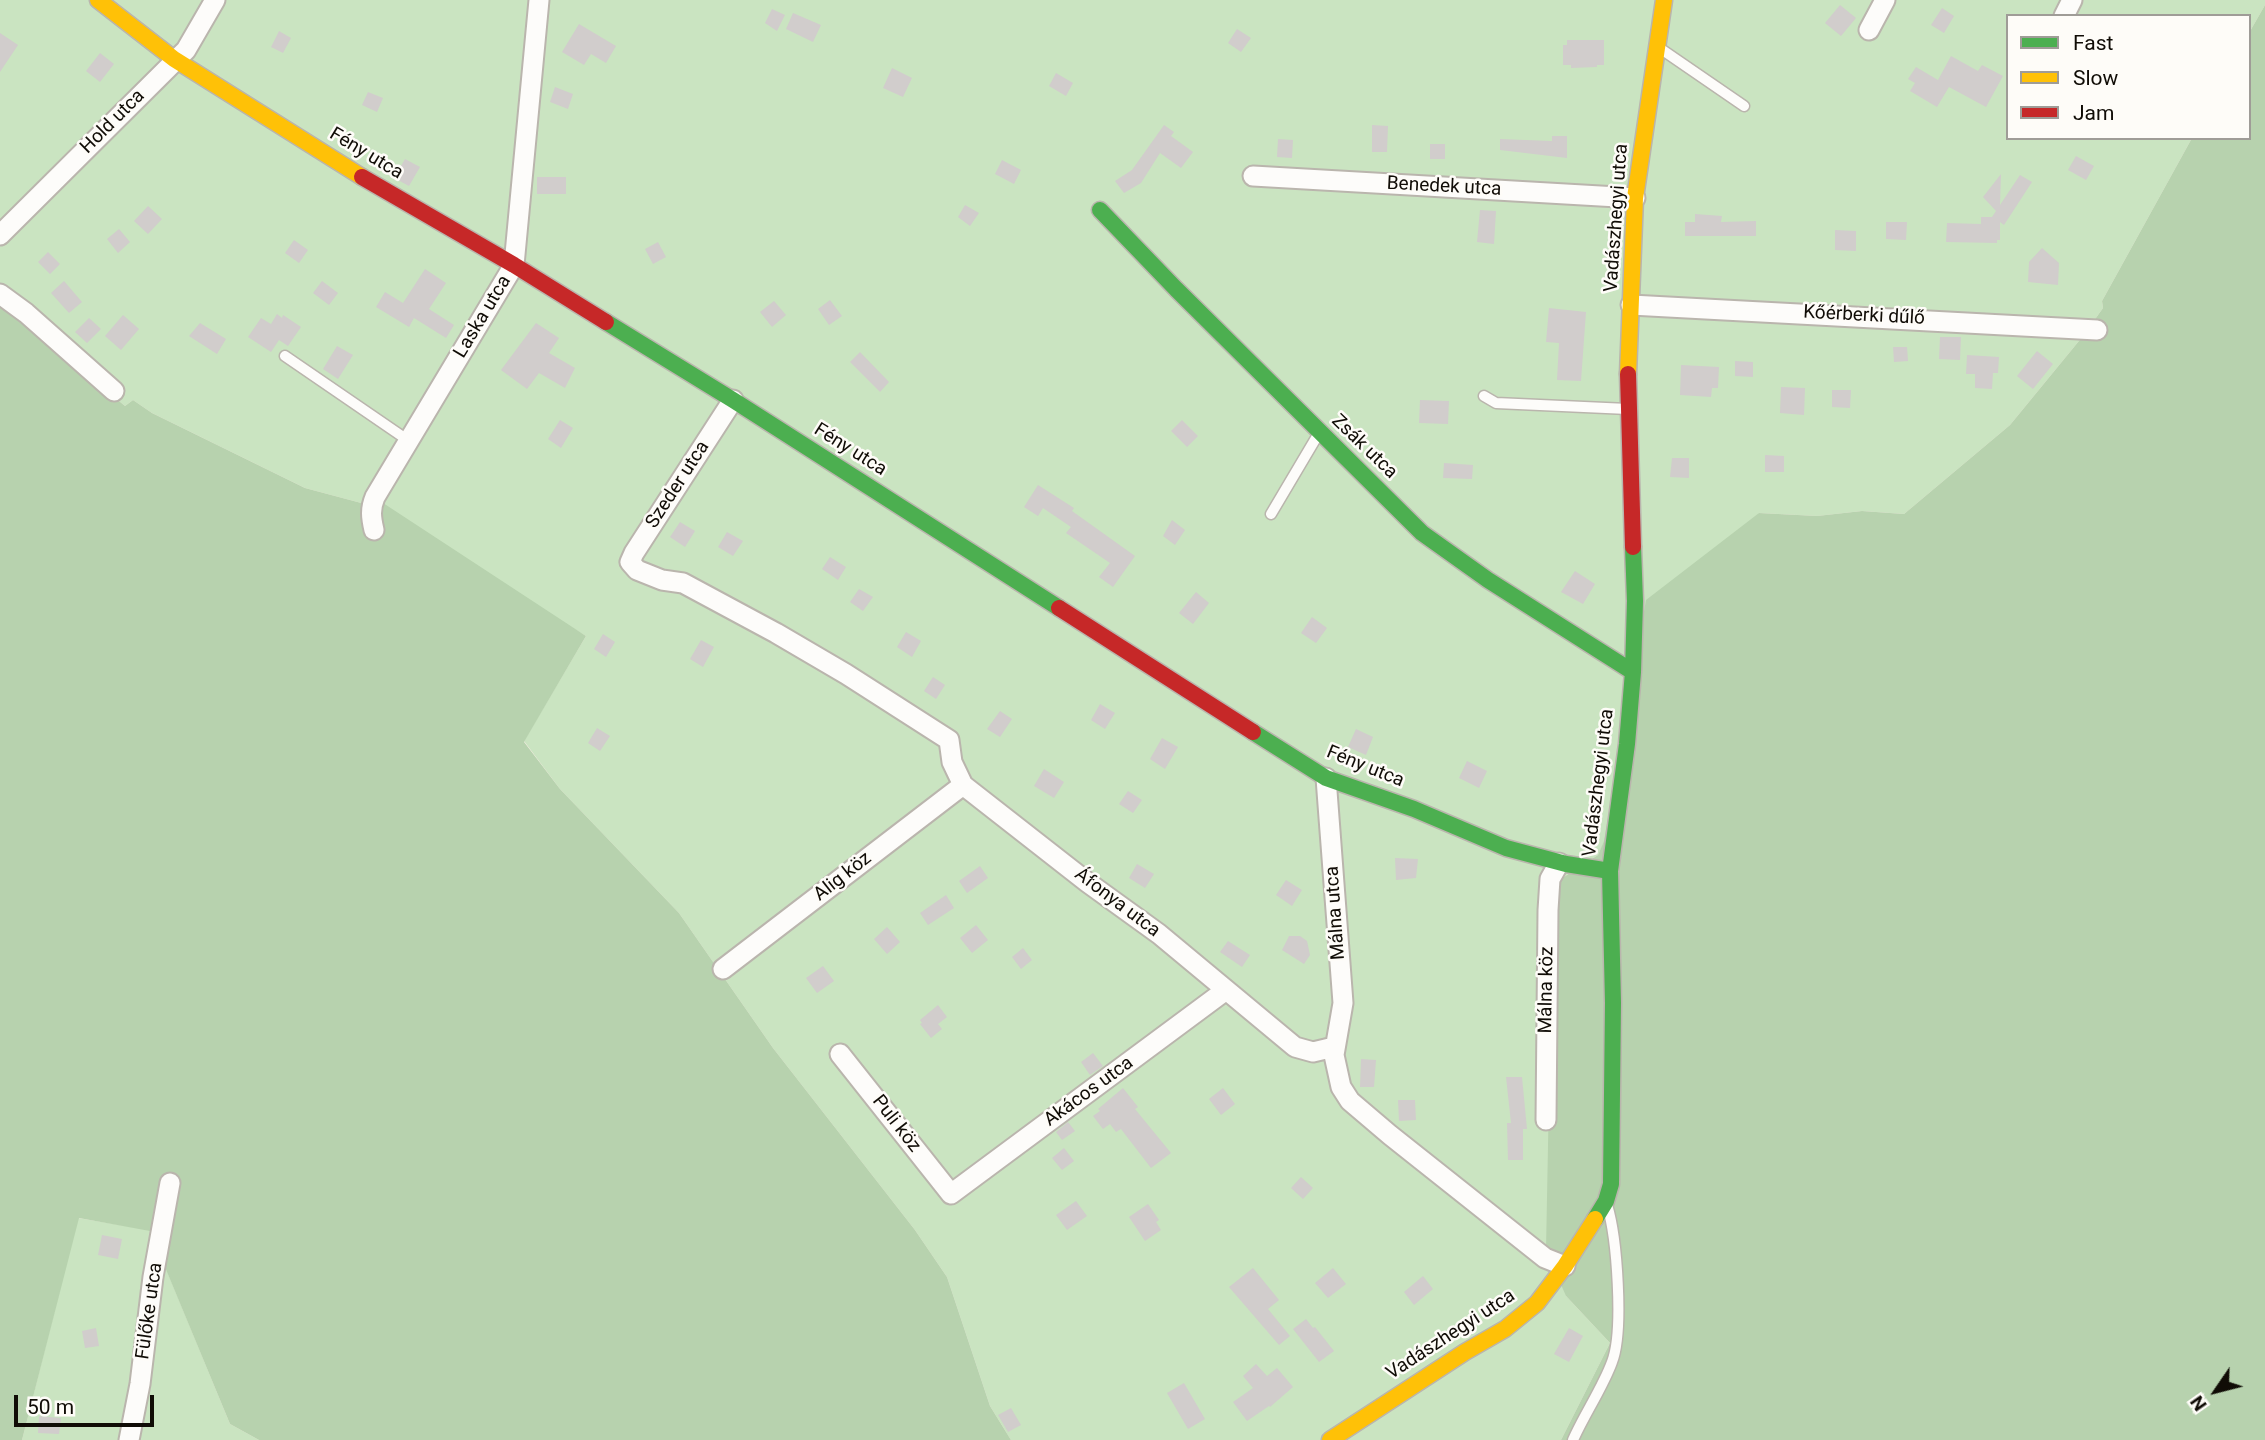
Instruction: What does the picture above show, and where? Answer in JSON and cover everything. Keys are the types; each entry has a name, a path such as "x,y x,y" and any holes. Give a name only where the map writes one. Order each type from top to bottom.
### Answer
{"street":[{"name":"Fény utca","path":"98,0 174,60 365,179 514,265 733,400 1326,778 1415,809 1506,848 1559,863 1610,871"},
{"name":"Hold utca","path":"0,235 186,50 215,0"},
{"name":"Laska utca","path":"374,530 371,506 514,265 539,0"},
{"name":"Vadászhegyi utca","path":"1330,1440 1505,1329 1536,1303 1565,1266 1606,1201 1611,1184 1613,1003 1610,871 1627,744 1633,673 1635,587 1628,359 1635,198 1664,0"},
{"path":"1869,30 1885,0"},
{"name":"Benedek utca","path":"1253,176 1635,198"},
{"name":"Zsák utca","path":"1100,210 1422,533 1633,673"},
{"path":"0,294 26,313 114,391"},
{"name":"Kőérberki dűlő","path":"1631,305 2097,330"},
{"name":"Szeder utca","path":"733,400 630,562 637,570 662,580 682,583 776,633 949,740 952,762 963,785"},
{"name":"Málna utca","path":"1326,778 1343,1003 1334,1046"},
{"name":"Alig köz","path":"723,970 963,785"},
{"name":"Áfonya utca","path":"963,785 1087,882 1159,934 1295,1048 1313,1052 1334,1046"},
{"name":"Málna köz","path":"1546,1120 1548,910 1550,879 1559,863"},
{"name":"Akácos utca","path":"951,1194 1226,990"},
{"path":"1334,1046 1337,1072 1350,1101 1545,1258 1565,1266"},
{"name":"Puli köz","path":"840,1054 951,1194"},
{"name":"Fülőke utca","path":"129,1440 170,1183"}],"lane":[{"path":"1657,47 1744,106"},
{"path":"285,356 409,441"},
{"path":"1484,396 1496,403 1628,409"},
{"path":"1272,514 1319,432"},
{"path":"1573,1440 1613,1361 1618,1320 1616,1272 1612,1221 1606,1201"}],"green space":[{"path":"0,0 2265,0 2265,5 2251,30 2251,14 2006,14 2006,140 2191,140 2102,301 2103,308 2010,425 1904,514 1862,511 1817,516 1759,513 1598,855 1553,884 1566,1296 1610,1343 1561,1440 1011,1440 990,1406 947,1277 915,1230 773,1048 679,913 560,789 524,741 586,636 365,504 305,488 152,413 133,400 125,406 0,302"},
{"path":"2265,5 2265,1440 1561,1440 1610,1343 1566,1296 1546,1250 1553,884 1598,855 1604,841 1646,600 1759,513 1817,516 1862,511 1904,514 2010,425 2103,308 2102,301 2191,140 2251,140 2251,30"},
{"path":"0,302 125,406 133,400 152,413 305,488 365,504 380,501 586,636 524,742 560,789 679,913 773,1048 915,1230 947,1277 990,1406 1011,1440 259,1440 230,1424 150,1231 79,1218 22,1440 0,1440"},
{"path":"78,1218 150,1230 230,1424 259,1440 22,1440"}],"building":[{"path":"1840,5 1856,18 1841,36 1825,23"},
{"path":"1942,8 1954,16 1944,33 1931,25"},
{"path":"772,9 785,15 777,31 765,23"},
{"path":"793,13 821,25 813,42 786,29"},
{"path":"579,24 616,46 606,63 591,54 584,65 562,52"},
{"path":"1237,29 1251,38 1241,52 1228,43"},
{"path":"279,31 291,38 283,53 271,47"},
{"path":"0,33 18,45 0,72"},
{"path":"1567,40 1604,40 1604,65 1571,68 1571,65 1563,65 1563,45 1567,45"},
{"path":"100,53 114,64 100,82 86,71"},
{"path":"1951,56 1978,71 1982,65 2003,76 1986,107 1949,87 1937,107 1910,91 1915,83 1908,79 1916,67 1938,80"},
{"path":"892,68 912,78 903,97 883,88"},
{"path":"1056,73 1073,83 1066,96 1049,86"},
{"path":"555,87 573,94 568,109 550,102"},
{"path":"368,92 383,98 377,112 362,105"},
{"path":"1164,125 1174,132 1171,136 1193,152 1181,168 1160,153 1141,183 1124,193 1115,181 1132,170"},
{"path":"1372,125 1388,126 1387,152 1372,152"},
{"path":"1552,136 1567,136 1567,158 1500,150 1500,139 1552,141"},
{"path":"1278,139 1293,140 1292,158 1277,157"},
{"path":"1430,144 1445,144 1445,159 1430,159"},
{"path":"2076,156 2094,166 2086,180 2068,170"},
{"path":"405,159 420,167 409,186 394,178"},
{"path":"1002,160 1021,170 1014,184 995,174"},
{"path":"2001,174 2000,205 2020,175 2032,182 2004,225 2000,222 2000,240 1997,240 1997,243 1946,242 1947,223 1981,224 1981,217 1992,217 1996,211 1983,197"},
{"path":"537,177 566,177 566,194 537,194"},
{"path":"965,205 979,213 970,226 958,217"},
{"path":"148,206 162,219 148,234 134,221"},
{"path":"1480,210 1496,211 1494,244 1477,242"},
{"path":"1695,214 1722,216 1721,222 1756,221 1756,236 1685,236 1685,222 1695,222"},
{"path":"1886,222 1907,222 1906,240 1886,239"},
{"path":"119,229 130,242 118,253 107,239"},
{"path":"1835,230 1856,231 1856,251 1835,250"},
{"path":"294,240 308,250 299,263 285,253"},
{"path":"658,242 666,257 653,264 645,249"},
{"path":"2042,248 2059,263 2058,285 2028,282 2029,262"},
{"path":"48,252 60,264 50,274 38,262"},
{"path":"425,269 446,283 429,309 454,325 446,338 414,318 409,327 376,307 385,292 403,303"},
{"path":"64,281 82,302 69,313 51,293"},
{"path":"322,281 338,293 329,305 313,293"},
{"path":"830,300 842,316 829,325 818,309"},
{"path":"774,301 786,315 772,327 760,312"},
{"path":"1549,308 1586,312 1581,381 1557,380 1559,343 1546,342"},
{"path":"277,314 301,327 288,346 279,340 271,352 248,337 261,318 271,324"},
{"path":"123,315 139,329 121,350 105,336"},
{"path":"89,318 101,329 87,343 75,332"},
{"path":"200,323 226,339 217,354 189,336"},
{"path":"536,323 559,338 549,353 575,368 565,388 539,373 527,389 501,370"},
{"path":"1940,337 1961,337 1960,360 1939,359"},
{"path":"337,346 353,355 338,379 323,369"},
{"path":"1893,347 1907,347 1908,361 1894,362"},
{"path":"2037,351 2053,364 2033,389 2017,376"},
{"path":"860,352 889,382 880,392 850,362"},
{"path":"1967,355 1999,357 1998,373 1993,373 1992,389 1975,388 1975,374 1966,374"},
{"path":"1735,361 1753,362 1753,377 1735,376"},
{"path":"1681,365 1719,367 1718,388 1712,388 1711,397 1680,395"},
{"path":"1781,387 1805,388 1804,415 1780,413"},
{"path":"1832,390 1851,390 1850,408 1832,407"},
{"path":"1420,400 1449,401 1448,424 1419,423"},
{"path":"560,420 573,428 561,448 548,439"},
{"path":"1182,420 1198,436 1187,447 1171,431"},
{"path":"1765,455 1784,456 1784,472 1765,472"},
{"path":"1672,458 1689,458 1689,478 1670,477"},
{"path":"1444,463 1473,465 1472,479 1443,478"},
{"path":"1038,485 1074,508 1072,511 1135,556 1113,587 1099,577 1110,563 1066,533 1071,527 1043,508 1038,516 1024,507"},
{"path":"1172,520 1185,530 1175,545 1163,536"},
{"path":"680,522 695,531 685,547 670,537"},
{"path":"727,532 743,541 733,556 718,547"},
{"path":"830,557 846,567 838,580 822,569"},
{"path":"1575,571 1595,584 1583,604 1561,592"},
{"path":"859,589 873,597 863,611 850,602"},
{"path":"1196,592 1209,603 1193,624 1179,613"},
{"path":"1312,617 1327,628 1316,643 1301,633"},
{"path":"906,632 921,641 912,657 897,647"},
{"path":"603,634 615,642 606,657 594,649"},
{"path":"701,640 714,647 703,667 690,659"},
{"path":"933,677 945,685 936,699 924,691"},
{"path":"1100,704 1115,713 1105,729 1091,720"},
{"path":"1000,711 1012,719 1000,737 987,729"},
{"path":"597,728 610,736 600,751 588,743"},
{"path":"1356,729 1373,737 1366,755 1348,747"},
{"path":"1162,738 1178,747 1165,769 1150,759"},
{"path":"1467,761 1487,771 1479,788 1459,778"},
{"path":"1044,769 1064,782 1054,798 1034,786"},
{"path":"1128,791 1142,800 1133,813 1119,804"},
{"path":"1395,858 1418,859 1416,878 1396,880"},
{"path":"1137,864 1154,874 1145,888 1129,878"},
{"path":"980,866 988,878 967,893 959,881"},
{"path":"1286,880 1302,890 1292,906 1276,895"},
{"path":"946,895 954,908 928,925 920,913"},
{"path":"976,925 988,940 972,953 960,938"},
{"path":"887,927 900,942 887,954 874,939"},
{"path":"1289,936 1300,936 1307,941 1310,955 1304,964 1282,950"},
{"path":"1228,941 1250,955 1242,967 1220,952"},
{"path":"1023,948 1032,960 1021,969 1012,957"},
{"path":"823,966 834,981 817,993 806,978"},
{"path":"938,1005 947,1017 938,1024 942,1029 931,1038 920,1020"},
{"path":"1093,1053 1103,1066 1090,1075 1081,1062"},
{"path":"1361,1059 1376,1060 1374,1087 1360,1087"},
{"path":"1506,1077 1522,1077 1527,1129 1523,1129 1523,1160 1508,1160 1507,1123 1511,1123"},
{"path":"1123,1088 1138,1107 1135,1109 1171,1153 1151,1168 1121,1129 1116,1132 1110,1124 1103,1129 1093,1116"},
{"path":"1223,1088 1235,1104 1221,1115 1209,1099"},
{"path":"1398,1100 1415,1100 1416,1120 1399,1121"},
{"path":"1068,1122 1075,1131 1062,1140 1056,1132"},
{"path":"1064,1148 1074,1161 1062,1170 1052,1158"},
{"path":"1301,1177 1313,1188 1303,1199 1291,1188"},
{"path":"1076,1201 1087,1216 1067,1230 1056,1215"},
{"path":"1148,1204 1159,1220 1156,1222 1161,1230 1145,1241 1129,1217"},
{"path":"102,1235 122,1239 118,1259 98,1255"},
{"path":"1253,1268 1279,1300 1268,1309 1290,1336 1279,1345 1229,1287"},
{"path":"1333,1268 1346,1284 1328,1298 1315,1283"},
{"path":"1423,1276 1433,1289 1414,1305 1404,1292"},
{"path":"1306,1319 1334,1351 1319,1362 1293,1329"},
{"path":"96,1328 99,1346 85,1348 82,1331"},
{"path":"1569,1328 1583,1336 1569,1362 1554,1354"},
{"path":"1256,1364 1267,1376 1277,1368 1293,1387 1270,1407 1247,1421 1233,1402 1253,1388 1243,1376"},
{"path":"1184,1383 1205,1419 1188,1429 1167,1393"},
{"path":"1011,1408 1021,1425 1008,1432 998,1415"},
{"path":"39,1416 61,1418 59,1434 38,1433"}],"traffic: fast":[{"path":"1100,210 1422,533 1488,580 1633,672"},
{"path":"606,322 1059,608"},
{"path":"1595,1219 1606,1201 1611,1184 1613,1003 1610,871 1627,744 1633,672 1633,547"},
{"path":"1253,732 1326,778 1414,809 1506,848 1566,864 1610,871"}],"traffic: slow":[{"path":"98,0 174,59 362,177"},
{"path":"1628,374 1635,198 1664,0"},
{"path":"1330,1440 1505,1329 1537,1303 1595,1219"}],"traffic: jam":[{"path":"362,177 606,322"},
{"path":"1628,374 1633,547"},
{"path":"1059,608 1253,732"}]}
